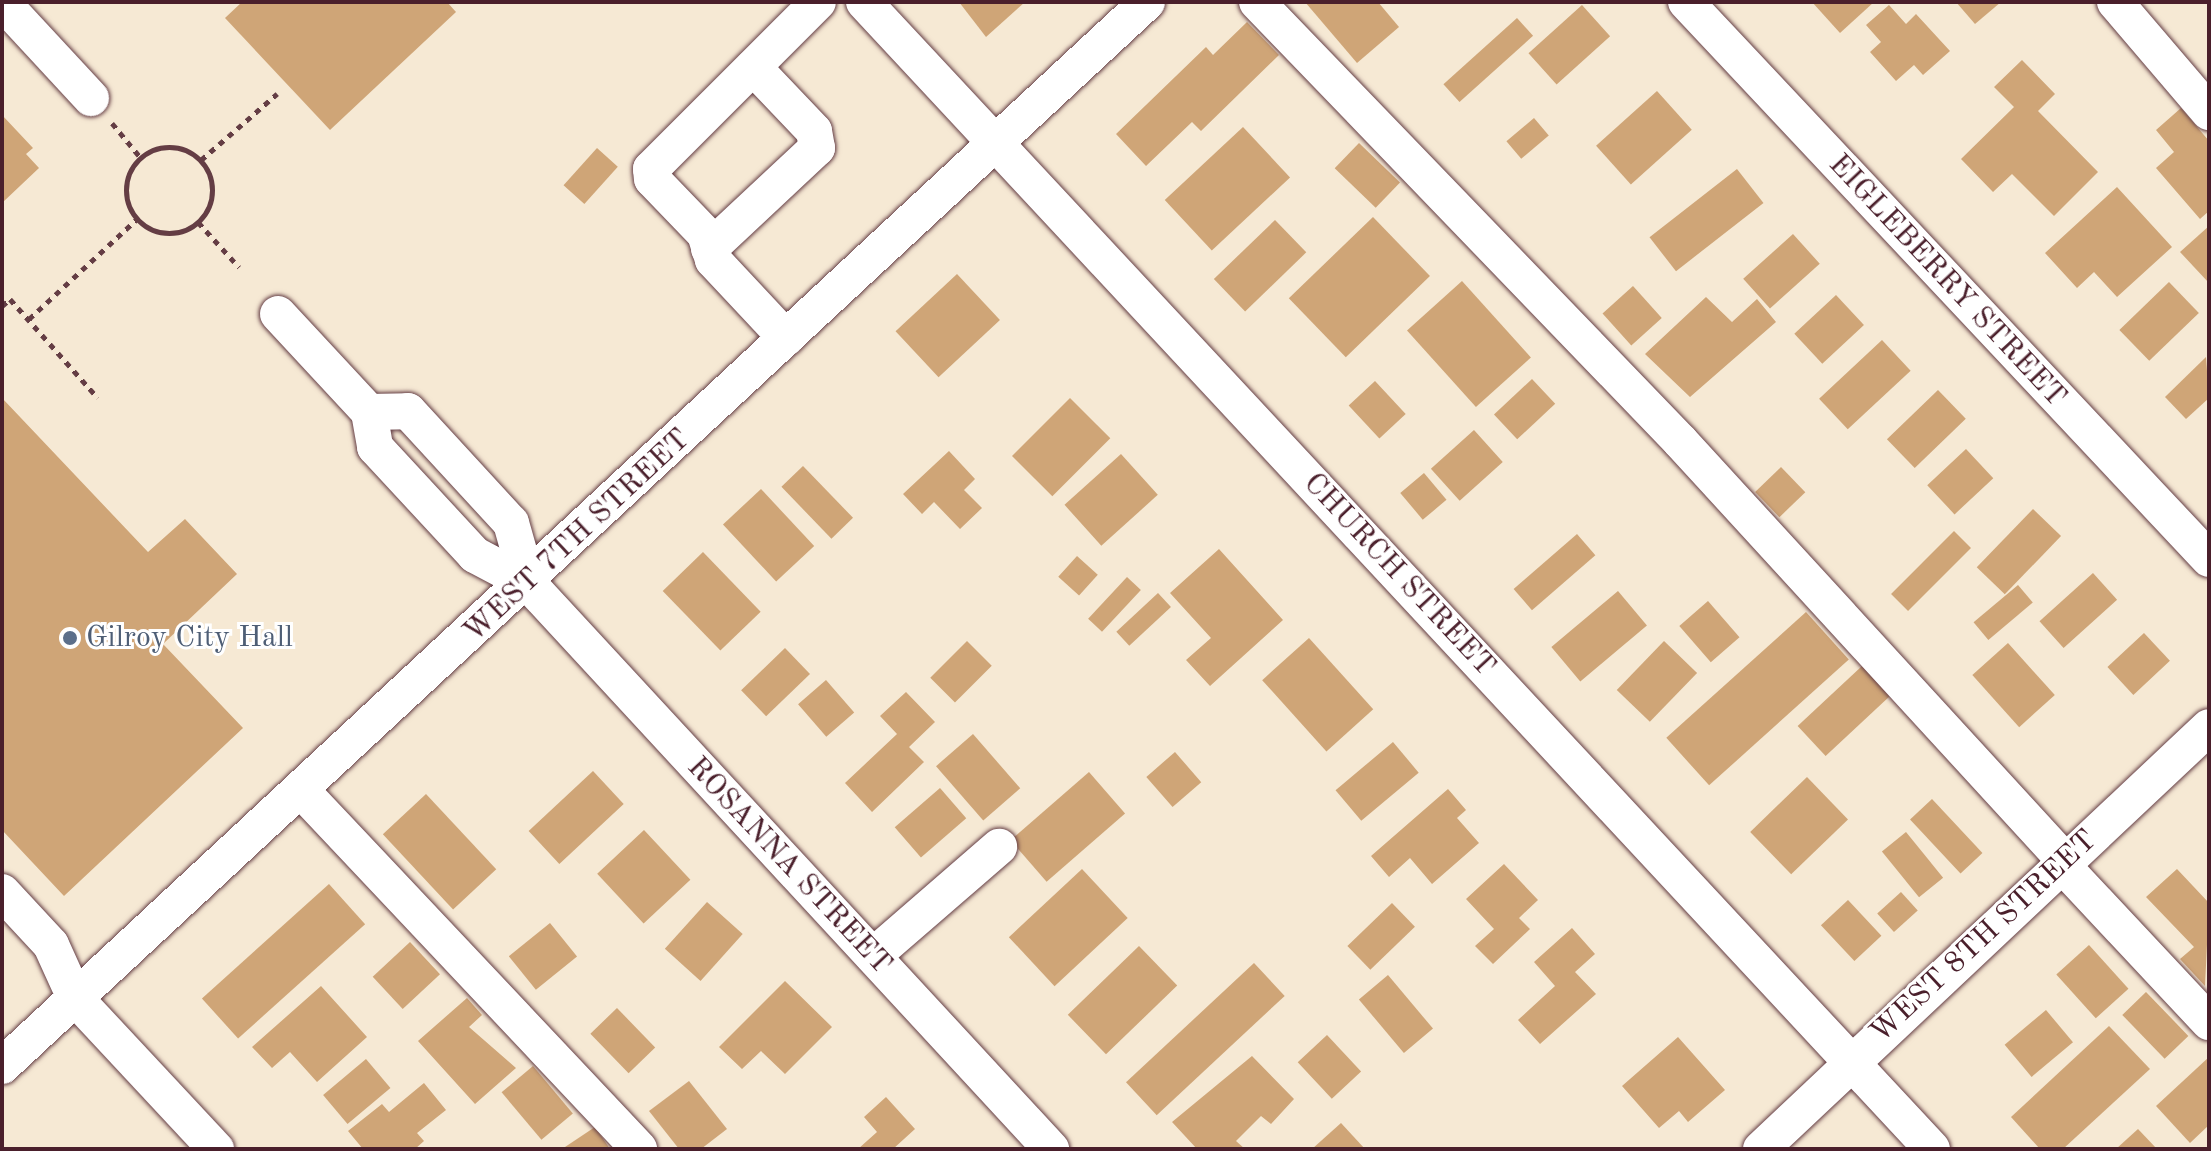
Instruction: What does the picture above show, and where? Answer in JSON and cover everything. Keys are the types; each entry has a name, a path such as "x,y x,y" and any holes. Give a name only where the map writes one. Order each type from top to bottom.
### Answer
{"street":[{"path":"2,2 91,98"},
{"path":"786,338 709,249 651,169 818,2"},
{"name":"CHURCH STREET","path":"864,2 996,139 1932,1149"},
{"name":"WEST 7TH STREET","path":"2,1066 528,583 996,139 1147,2"},
{"path":"1257,2 1680,441 2209,1022"},
{"name":"EIGLEBERRY STREET","path":"1686,2 2209,559"},
{"path":"2115,2 2209,112"},
{"path":"709,249 817,148 814,131 753,67"},
{"name":"ROSANNA STREET","path":"278,314 369,412 375,447 475,555 528,583 1051,1149"},
{"name":"ROSANNA STREET","path":"369,412 408,411 511,523 528,583"},
{"name":"WEST 8TH STREET","path":"1761,1149 2209,727"},
{"path":"301,790 639,1149"},
{"path":"873,956 999,847"},
{"path":"2,892 51,945 75,998 216,1149"}],"path":[{"path":"201,160 277,94"},
{"path":"165,146 201,160 213,185 198,222 174,233 137,219 126,194 140,157 165,146"},
{"path":"29,319 137,219"},
{"path":"198,222 239,267"},
{"path":"2,306 10,299 98,398"}],"building":[{"path":"242,2 447,2 456,12 330,130 225,18"},
{"path":"959,2 1025,2 986,37"},
{"path":"1305,2 1378,2 1399,27 1357,63"},
{"path":"1812,2 1874,2 1840,33"},
{"path":"1956,2 2001,2 1975,24"},
{"path":"1582,5 1610,36 1557,84 1528,53"},
{"path":"1889,5 1906,24 1916,14 1950,51 1923,75 1914,65 1896,81 1870,52 1881,42 1866,25"},
{"path":"1517,18 1533,36 1459,102 1443,84"},
{"path":"1247,22 1279,55 1201,131 1192,122 1146,166 1116,134 1206,47 1213,55"},
{"path":"2022,60 2055,94 2038,111 2098,172 2054,216 2012,174 1993,192 1961,159 2014,107 1994,87"},
{"path":"1657,91 1692,130 1631,185 1596,146"},
{"path":"2181,108 2209,141 2209,211 2200,219 2156,168 2174,152 2156,130"},
{"path":"2,115 33,148 26,154 39,168 2,203"},
{"path":"1534,118 1549,136 1521,159 1506,141"},
{"path":"1243,127 1290,177 1212,250 1165,200"},
{"path":"1359,143 1400,183 1376,208 1335,168"},
{"path":"597,148 618,167 584,204 564,185"},
{"path":"1737,169 1763,203 1676,271 1650,237"},
{"path":"2117,187 2172,247 2117,297 2094,272 2077,288 2045,253"},
{"path":"1373,217 1430,276 1346,357 1289,298"},
{"path":"1275,220 1306,252 1245,311 1214,279"},
{"path":"2209,226 2209,283 2180,252"},
{"path":"1793,234 1820,264 1770,309 1743,279"},
{"path":"957,274 1000,320 939,377 896,331"},
{"path":"1462,281 1531,358 1476,407 1407,331"},
{"path":"2169,282 2199,313 2149,361 2119,330"},
{"path":"1633,286 1662,318 1631,345 1603,313"},
{"path":"1836,295 1864,325 1822,364 1794,334"},
{"path":"1706,297 1732,322 1757,299 1776,322 1690,397 1645,354"},
{"path":"1882,340 1911,371 1848,429 1819,399"},
{"path":"2206,357 2209,398 2186,419 2165,397"},
{"path":"1532,379 1555,404 1517,439 1494,414"},
{"path":"1375,381 1406,414 1379,438 1349,406"},
{"path":"1938,390 1966,419 1915,468 1887,439"},
{"path":"2,398 148,552 185,519 237,574 163,644 243,728 64,896 2,830"},
{"path":"1070,398 1110,438 1052,496 1012,456"},
{"path":"1474,430 1503,462 1460,501 1431,469"},
{"path":"1966,449 1993,478 1955,514 1927,485"},
{"path":"949,451 975,479 964,490 982,508 960,529 934,502 922,514 903,494"},
{"path":"1121,454 1158,495 1101,546 1065,505"},
{"path":"803,466 853,518 831,539 781,487"},
{"path":"1781,467 1805,492 1779,517 1755,492"},
{"path":"1424,473 1446,500 1423,520 1400,493"},
{"path":"761,489 814,546 776,582 723,524"},
{"path":"2033,509 2061,536 2005,594 1977,567"},
{"path":"1954,531 1971,548 1908,611 1891,594"},
{"path":"1577,534 1595,555 1532,610 1514,589"},
{"path":"1219,549 1283,620 1210,686 1186,660 1211,638 1170,593"},
{"path":"703,552 761,612 720,651 663,591"},
{"path":"1077,556 1098,575 1079,596 1058,577"},
{"path":"2093,573 2117,600 2064,648 2039,621"},
{"path":"1127,577 1141,590 1102,632 1088,619"},
{"path":"2018,585 2033,603 1988,640 1974,622"},
{"path":"1618,591 1647,625 1580,681 1551,647"},
{"path":"1158,593 1171,607 1129,646 1116,632"},
{"path":"1708,601 1739,637 1711,662 1679,626"},
{"path":"1806,612 1849,660 1709,785 1666,738"},
{"path":"2144,633 2170,661 2133,695 2107,667"},
{"path":"1309,638 1373,709 1326,751 1262,680"},
{"path":"967,641 992,666 955,703 930,678"},
{"path":"1664,641 1697,673 1650,722 1617,690"},
{"path":"2008,643 2055,695 2019,727 1972,675"},
{"path":"785,648 810,674 766,716 741,690"},
{"path":"1862,666 1890,696 1826,756 1798,726"},
{"path":"826,680 854,712 826,737 798,704"},
{"path":"906,692 935,722 909,747 924,762 872,812 845,783 897,734 880,716"},
{"path":"973,734 1020,788 983,820 936,766"},
{"path":"1393,742 1419,773 1361,821 1336,790"},
{"path":"1175,752 1201,782 1173,807 1146,777"},
{"path":"593,771 624,804 559,864 529,831"},
{"path":"1089,772 1125,814 1047,882 1011,840"},
{"path":"1807,777 1848,819 1791,874 1750,832"},
{"path":"940,788 966,818 921,858 895,827"},
{"path":"1448,789 1466,810 1457,818 1479,843 1432,884 1410,858 1389,877 1371,856"},
{"path":"426,794 496,869 453,910 383,834"},
{"path":"1932,799 1982,853 1961,874 1910,819"},
{"path":"644,830 690,880 644,923 597,874"},
{"path":"1906,832 1943,878 1919,897 1882,852"},
{"path":"1504,864 1538,900 1519,918 1530,929 1493,964 1475,946 1494,929 1466,899"},
{"path":"1082,869 1128,918 1055,986 1009,937"},
{"path":"2177,869 2209,903 2205,986 2180,959 2194,947 2146,897"},
{"path":"329,884 365,924 238,1039 202,998"},
{"path":"1901,892 1918,911 1894,932 1877,913"},
{"path":"1848,900 1881,936 1854,961 1821,925"},
{"path":"707,902 743,934 701,981 665,949"},
{"path":"1392,903 1415,927 1370,970 1347,946"},
{"path":"550,923 577,956 536,990 509,956"},
{"path":"1572,928 1595,954 1575,972 1596,994 1540,1044 1518,1020 1555,986 1534,962"},
{"path":"410,942 440,974 403,1009 373,977"},
{"path":"2089,945 2128,989 2096,1018 2056,974"},
{"path":"1139,946 1177,986 1106,1054 1068,1015"},
{"path":"1254,963 1285,996 1157,1115 1126,1082"},
{"path":"1388,975 1433,1029 1404,1053 1359,999"},
{"path":"785,981 832,1027 785,1074 761,1051 742,1069 719,1047"},
{"path":"321,986 367,1037 317,1082 290,1052 272,1068 252,1047"},
{"path":"2146,992 2188,1036 2165,1059 2122,1015"},
{"path":"467,998 482,1015 469,1027 516,1068 475,1104 418,1041"},
{"path":"617,1008 655,1048 629,1073 590,1034"},
{"path":"2046,1010 2073,1042 2032,1077 2005,1045"},
{"path":"2109,1026 2150,1069 2063,1149 2040,1149 2011,1117"},
{"path":"1327,1035 1361,1072 1332,1099 1298,1062"},
{"path":"1678,1037 1725,1090 1688,1122 1679,1111 1659,1128 1622,1086"},
{"path":"1252,1056 1294,1099 1271,1124 1261,1116 1236,1141 1245,1149 1197,1149 1172,1122"},
{"path":"2209,1057 2209,1125 2190,1143 2156,1106"},
{"path":"366,1059 390,1088 348,1124 323,1095"},
{"path":"533,1066 573,1113 541,1140 502,1092"},
{"path":"689,1081 727,1129 701,1149 679,1149 649,1111"},
{"path":"424,1083 446,1110 417,1133 424,1141 415,1149 363,1149 348,1131 382,1104 389,1112"},
{"path":"886,1097 915,1129 893,1149 858,1149 877,1132 864,1117"},
{"path":"1341,1123 1365,1149 1312,1149"},
{"path":"595,1127 610,1149 562,1149"},
{"path":"2138,1129 2157,1149 2116,1149"}],"place":[{"name":"Gilroy City Hall","path":"70,638"}]}
